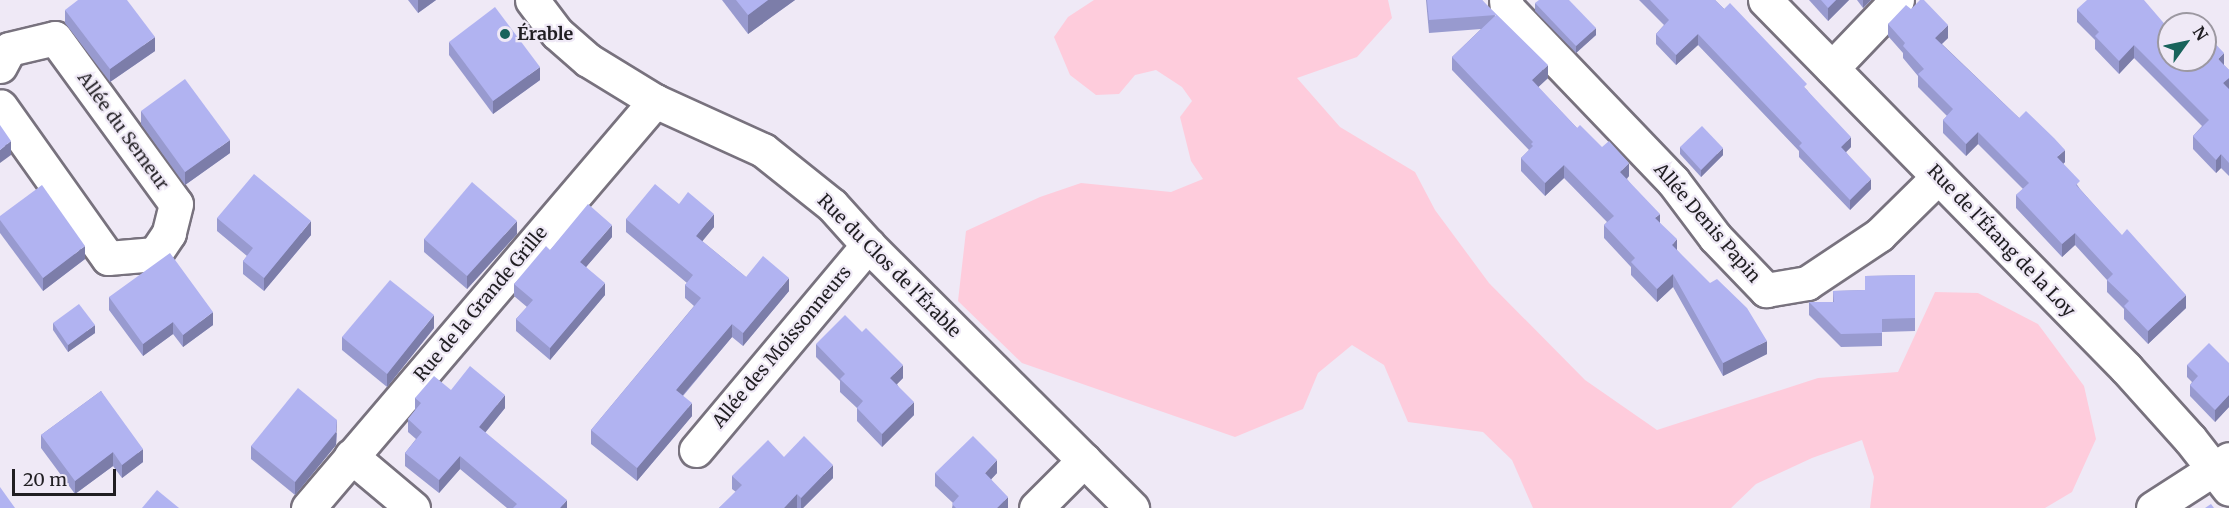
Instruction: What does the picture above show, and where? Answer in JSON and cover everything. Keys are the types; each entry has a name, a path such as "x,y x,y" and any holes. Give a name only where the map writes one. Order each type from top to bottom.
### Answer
{"street":[{"name":"Rue du Clos de l'Érable","path":"532,0 557,33 588,60 655,101 763,150 832,205 868,245 1132,508"},
{"name":"Allée Denis Papin","path":"1506,0 1507,8 1673,181 1715,237 1766,290 1807,284 1879,235 1938,177"},
{"name":"Rue de l'Étang de la Loy","path":"1765,0 2126,368 2224,472"},
{"path":"1832,68 1897,0"},
{"name":"Allée du Semeur","path":"0,106 108,258 155,254 169,233 176,204 55,38 3,51"},
{"name":"Rue de la Grande Grille","path":"308,508 655,101"},
{"name":"Allée des Moissonneurs","path":"696,450 868,245"},
{"path":"351,456 413,508"},
{"path":"1036,508 1084,460"},
{"path":"2153,508 2224,472"}],"shaded area":[{"path":"1094,0 1388,0 1392,18 1357,57 1297,78 1340,127 1415,172 1435,210 1489,283 1585,380 1657,430 1818,378 1898,372 1935,292 1978,293 2038,324 2084,386 2096,439 2072,492 2045,508 1870,508 1874,477 1862,440 1812,458 1756,484 1731,508 1533,508 1512,460 1483,432 1408,422 1384,365 1352,345 1318,373 1303,409 1235,437 1022,363 958,301 966,231 1040,197 1081,183 1171,192 1203,179 1191,161 1180,117 1192,101 1182,87 1156,70 1135,75 1119,94 1096,95 1070,75 1054,37 1068,17"}],"building":[{"path":"78,0 127,0 155,37 110,69 65,10"},
{"path":"736,0 768,0 748,15"},
{"path":"1427,0 1482,0 1548,65 1532,80 1577,128 1580,125 1602,147 1609,141 1629,163 1620,172 1660,214 1655,218 1677,239 1672,245 1710,283 1717,279 1747,308 1767,341 1723,363 1673,274 1657,289 1631,262 1635,258 1604,225 1614,216 1564,165 1545,183 1521,158 1533,146 1531,144 1533,142 1452,57 1496,15 1429,20"},
{"path":"1539,0 1569,0 1596,28 1576,46 1535,3"},
{"path":"1650,0 1715,0 1724,9 1730,3 1807,84 1804,87 1851,137 1841,147 1871,179 1850,200 1799,146 1802,143 1698,34 1676,55 1656,34 1669,20"},
{"path":"1821,0 1836,0 1828,8"},
{"path":"1920,0 1924,0 1948,25 1935,38 2019,118 2026,111 2054,138 2065,150 2057,157 2080,181 2076,185 2122,235 2127,229 2186,295 2148,331 2124,306 2129,301 2107,280 2113,274 2075,233 2062,244 2016,195 2029,183 1978,132 1966,144 1943,120 1953,109 1918,74 1924,69 1903,46 1905,43 1888,24 1906,5 1911,9"},
{"path":"2087,0 2144,0 2157,15 2157,68 2134,45 2119,61 2095,36 2099,32 2077,9"},
{"path":"495,7 540,67 493,101 449,42"},
{"path":"2217,46 2224,53 2218,59 2229,70 2229,78 2223,83 2229,89 2229,163 2221,154 2216,160 2193,136 2209,120 2161,72 2217,72"},
{"path":"185,79 230,140 185,172 141,111"},
{"path":"0,125 11,141 0,150"},
{"path":"1702,126 1723,148 1701,170 1680,147"},
{"path":"254,174 311,221 264,278 243,261 253,248 217,218"},
{"path":"472,182 517,221 467,276 424,239"},
{"path":"655,184 679,204 688,192 714,214 696,236 746,277 763,256 789,278 743,333 732,324 676,390 692,403 637,468 591,430 701,298 685,285 693,275 626,219"},
{"path":"42,185 85,246 43,278 0,220 0,216"},
{"path":"588,204 612,225 580,262 605,283 550,348 516,319 533,300 514,284 546,246 550,250"},
{"path":"170,253 213,312 183,335 173,322 143,344 109,297"},
{"path":"1915,275 1915,318 1882,319 1882,333 1841,334 1809,302 1834,302 1833,291 1865,290 1865,276"},
{"path":"390,280 434,315 387,374 342,337"},
{"path":"79,304 95,325 68,345 53,323"},
{"path":"845,315 862,332 866,328 903,365 890,378 914,402 882,434 857,408 863,401 840,379 845,374 816,344"},
{"path":"2209,343 2229,363 2229,395 2215,410 2190,385 2198,376 2187,365"},
{"path":"470,366 505,395 479,427 567,500 560,508 513,508 517,504 460,456 439,480 405,453 422,432 408,419 421,403 415,398 434,376 451,390"},
{"path":"298,388 337,420 336,432 295,482 251,446"},
{"path":"101,391 143,449 122,465 113,452 75,481 41,435"},
{"path":"804,436 833,465 801,498 797,494 784,508 719,508 742,485 732,476 768,440 784,457"},
{"path":"973,436 997,460 985,473 1008,497 997,508 956,508 952,504 959,496 935,473"},
{"path":"0,487 15,508 0,508"},
{"path":"157,490 179,508 142,508"}],"place":[{"name":"Érable","path":"505,34"}]}
